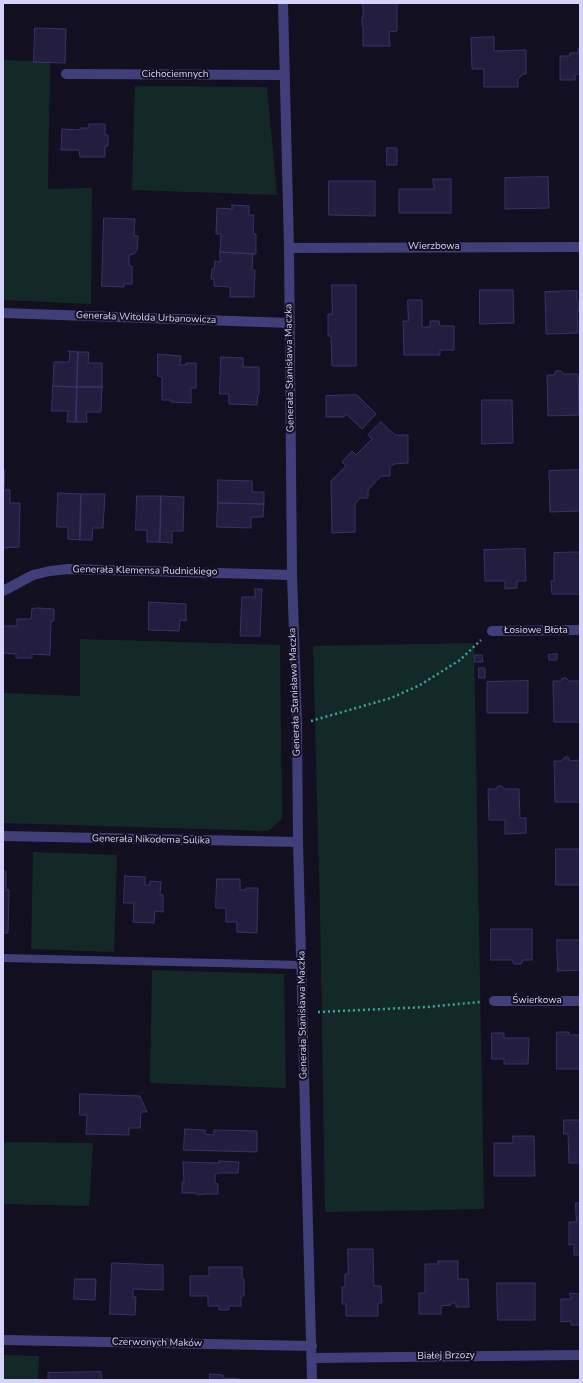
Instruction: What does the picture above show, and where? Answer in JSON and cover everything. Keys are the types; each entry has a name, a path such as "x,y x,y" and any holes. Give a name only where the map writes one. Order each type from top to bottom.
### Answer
{"street":[{"name":"Generała Stanisława Maczka","path":"283,3 289,248 292,575 297,723 298,842 312,1380"},
{"name":"Cichociemnych","path":"66,74 285,75"},
{"name":"Wierzbowa","path":"289,248 580,247"},
{"name":"Generała Witolda Urbanowicza","path":"3,313 290,323"},
{"name":"Generała Klemensa Rudnickiego","path":"3,591 33,576 50,571 68,569 292,575"},
{"name":"Łosiowe Błota","path":"492,631 580,630"},
{"name":"Generała Nikodema Sulika","path":"3,836 298,842"},
{"name":"Świerkowa","path":"494,1001 580,1002"},
{"name":"Czerwonych Maków","path":"3,1340 312,1346"},
{"name":"Białej Brzozy","path":"312,1358 580,1355"}],"lane":[{"path":"3,958 302,966"}],"path":[{"path":"297,723 314,721 391,698 420,685 460,660 492,631"},
{"path":"303,1013 427,1007 494,1001"}],"green space":[{"path":"3,60 50,62 48,189 92,188 91,304 3,300"},
{"path":"135,86 267,87 277,195 132,190"},
{"path":"80,639 280,645 282,819 268,831 3,823 3,693 80,696"},
{"path":"474,643 484,1209 325,1212 320,910 313,646"},
{"path":"33,852 117,855 114,952 31,949"},
{"path":"152,970 284,974 286,1088 150,1083"},
{"path":"3,1142 93,1143 89,1206 3,1204"},
{"path":"3,1355 39,1356 38,1380 3,1380"}],"building":[{"path":"363,3 397,3 397,31 389,32 390,46 363,46"},
{"path":"35,28 66,29 65,63 34,62"},
{"path":"494,37 494,51 526,50 526,74 523,74 518,79 518,87 484,87 484,69 472,69 471,38"},
{"path":"580,47 580,74 575,74 575,80 560,80 560,56 570,56 570,53 578,53 578,49"},
{"path":"89,124 105,124 105,135 108,135 108,146 105,146 105,157 80,157 79,150 61,150 62,129 80,130 80,128 89,128"},
{"path":"387,148 397,148 397,165 387,165"},
{"path":"548,177 549,208 505,209 505,178"},
{"path":"433,179 451,179 451,213 399,213 399,189 434,189"},
{"path":"329,181 375,181 375,216 329,215"},
{"path":"232,205 249,206 249,215 254,215 253,234 256,234 256,254 220,252 221,234 216,234 217,208 232,209"},
{"path":"104,218 135,219 134,236 138,236 137,250 134,254 129,255 129,266 132,266 132,284 124,284 124,287 102,286"},
{"path":"220,252 253,254 252,270 255,270 254,297 230,297 230,287 214,286 214,279 211,279 212,269 214,269 215,261 220,262"},
{"path":"332,285 356,285 356,366 332,366 331,336 328,336 328,314 332,314"},
{"path":"480,290 513,290 514,323 480,324"},
{"path":"577,291 577,301 580,303 580,310 577,312 578,333 546,334 545,292"},
{"path":"408,300 422,300 422,327 430,327 430,321 439,321 440,326 454,326 454,350 440,350 440,355 404,355 403,321 408,321"},
{"path":"68,351 78,352 77,387 53,386 54,362 69,362 70,353"},
{"path":"78,352 89,352 88,363 102,363 102,387 77,387"},
{"path":"158,354 181,356 180,365 186,365 186,363 196,363 196,388 191,388 191,403 162,400 162,377 158,376"},
{"path":"221,357 243,358 243,367 259,367 259,394 257,405 229,404 229,394 220,394"},
{"path":"556,371 561,371 563,374 578,374 579,415 548,416 547,375 554,375"},
{"path":"53,386 77,387 76,422 67,422 68,411 52,411"},
{"path":"77,387 102,387 101,412 86,412 87,422 76,422"},
{"path":"357,395 376,414 362,429 346,414 344,417 326,417 326,396"},
{"path":"482,400 512,400 513,443 482,444"},
{"path":"381,422 395,435 408,435 408,463 394,464 390,467 390,476 381,476 368,490 368,498 360,498 355,504 355,532 332,533 331,481 346,466 342,462 352,451 356,455 372,439 368,435"},
{"path":"5,470 4,490 10,490 10,503 20,503 19,547 3,548 3,471"},
{"path":"580,470 580,511 550,512 549,471"},
{"path":"218,480 252,481 252,492 264,492 264,504 218,503"},
{"path":"58,493 81,494 80,540 68,539 68,527 57,527"},
{"path":"81,494 105,494 103,528 93,528 92,540 80,540"},
{"path":"137,496 161,496 160,542 147,542 147,530 136,530"},
{"path":"161,496 184,497 183,531 172,531 172,543 160,542"},
{"path":"218,503 264,504 263,517 251,517 251,528 217,527"},
{"path":"525,549 526,581 517,581 517,588 505,589 505,581 485,581 484,550"},
{"path":"580,552 580,594 552,594 551,581 554,581 554,553"},
{"path":"255,589 262,589 260,636 240,636 242,597 255,597"},
{"path":"149,602 186,604 186,621 180,620 179,631 149,630"},
{"path":"32,609 54,609 54,621 51,621 50,655 32,654 32,658 16,658 16,654 3,653 3,626 17,626 17,619 31,619"},
{"path":"557,654 557,660 549,660 548,655"},
{"path":"475,655 482,655 483,662 475,662"},
{"path":"479,668 485,668 485,678 479,678"},
{"path":"563,678 566,678 569,681 580,681 580,722 554,722 553,681 560,681"},
{"path":"528,681 528,713 487,713 487,682"},
{"path":"568,757 570,761 580,760 580,802 555,802 554,761 561,761"},
{"path":"498,786 505,789 519,789 520,818 526,818 526,833 505,834 505,820 489,820 488,789 496,789"},
{"path":"556,849 580,849 580,885 556,885"},
{"path":"3,871 6,871 6,890 9,890 8,933 3,933"},
{"path":"125,876 145,877 145,885 150,885 150,881 161,882 160,894 163,895 163,912 155,911 154,923 133,922 134,903 124,903"},
{"path":"217,879 240,879 240,890 246,890 246,888 258,888 257,933 237,932 237,922 226,922 226,908 216,908"},
{"path":"491,929 532,929 532,960 523,960 521,964 514,964 512,960 491,960"},
{"path":"557,940 580,940 580,970 558,971"},
{"path":"557,1032 569,1032 569,1035 580,1035 580,1069 557,1069"},
{"path":"492,1033 504,1033 504,1038 529,1038 528,1064 504,1064 504,1059 492,1059"},
{"path":"80,1094 140,1096 147,1112 141,1112 140,1128 129,1128 129,1135 86,1134 87,1115 80,1115"},
{"path":"564,1120 580,1120 580,1163 569,1163 568,1134 564,1134"},
{"path":"185,1129 205,1130 205,1134 214,1135 214,1130 257,1131 257,1152 184,1150"},
{"path":"513,1136 534,1136 535,1176 494,1176 494,1143 513,1143"},
{"path":"219,1161 239,1162 238,1173 218,1173 215,1175 215,1183 218,1184 218,1194 198,1195 195,1193 182,1193 182,1182 184,1182 183,1162 219,1163"},
{"path":"576,1203 580,1203 580,1255 574,1255 574,1244 569,1245 569,1222 576,1222"},
{"path":"348,1249 373,1249 374,1286 381,1286 382,1303 378,1303 378,1316 346,1316 346,1304 342,1304 342,1287 345,1287 345,1274 348,1274"},
{"path":"438,1261 458,1261 458,1279 468,1279 469,1307 456,1307 456,1303 451,1303 451,1305 441,1306 441,1314 419,1314 419,1293 425,1293 425,1264 438,1264"},
{"path":"112,1263 163,1265 163,1290 133,1289 133,1297 136,1297 135,1315 110,1314"},
{"path":"209,1267 242,1267 244,1296 241,1296 241,1306 229,1306 229,1310 219,1310 219,1306 208,1306 208,1296 190,1296 190,1276 209,1276"},
{"path":"75,1279 96,1279 95,1300 74,1299"},
{"path":"497,1283 535,1283 535,1320 498,1320"},
{"path":"570,1293 580,1294 580,1325 571,1325 571,1321 561,1322 561,1299 571,1299"},
{"path":"101,1372 102,1380 48,1380 48,1373"},
{"path":"210,1374 223,1375 223,1378 240,1380 210,1380"}]}
